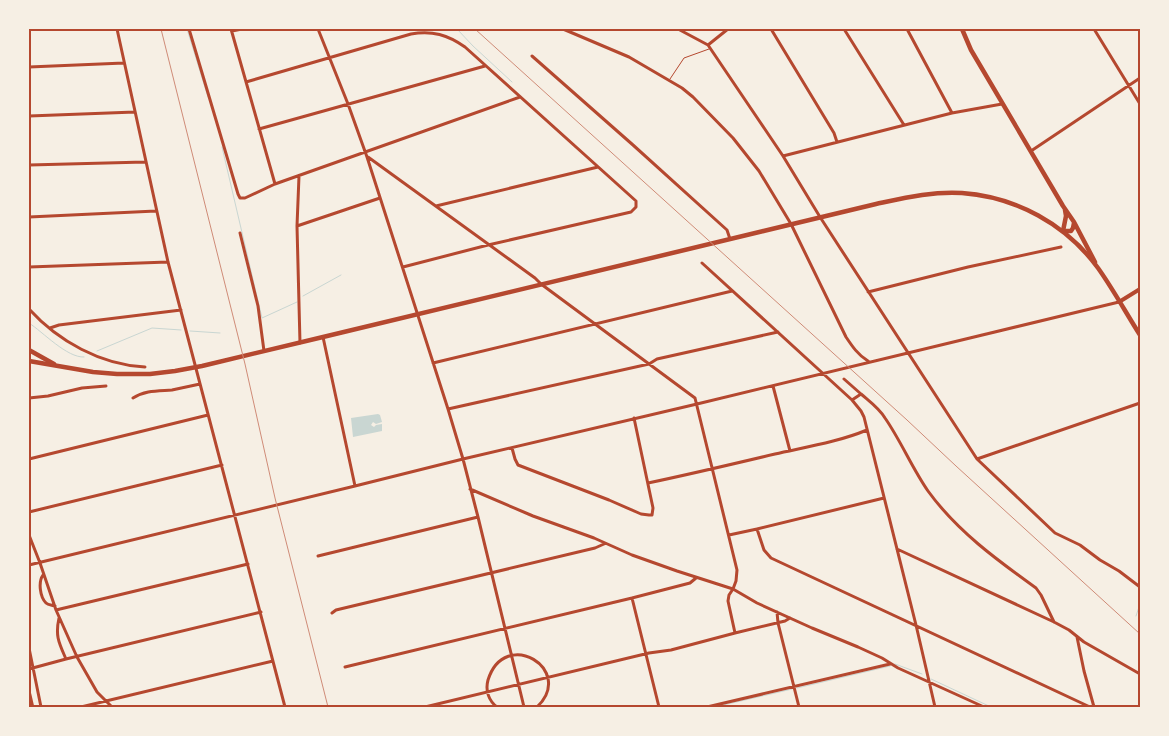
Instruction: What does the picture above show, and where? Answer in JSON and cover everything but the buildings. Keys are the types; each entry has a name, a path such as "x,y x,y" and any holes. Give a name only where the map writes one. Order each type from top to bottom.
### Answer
{"main road":[{"path":"962,29 971,50 1002,104 1074,222 1098,268 1140,335"},
{"path":"29,361 93,372 117,374 150,374 196,367 730,238 923,195 962,193 987,196 1008,202 1054,224 1076,243 1098,268"},
{"path":"1063,206 1066,216 1064,232"},
{"path":"1054,224 1064,222"},
{"path":"1064,232 1074,228 1074,222"},
{"path":"29,350 57,366"},
{"path":"29,694 32,707"}],"street":[{"path":"117,29 168,262 285,707"},
{"path":"189,29 240,198 245,198 275,184 520,97"},
{"path":"242,29 232,30 275,184"},
{"path":"318,29 367,157 448,409 478,517 524,707"},
{"path":"563,29 622,54 669,80 693,97 733,138 758,171 791,224 844,334 856,352 868,362"},
{"path":"678,29 708,47 783,156 820,218 977,459 1055,533 1080,545 1140,587"},
{"path":"708,47 728,29"},
{"path":"770,29 834,133 837,142"},
{"path":"844,29 904,125"},
{"path":"908,29 952,113"},
{"path":"1094,29 1140,104"},
{"path":"246,82 411,34 431,32 447,36 465,47 636,201 636,207 632,212 488,245 403,267"},
{"path":"532,56 633,144 727,230 730,238"},
{"path":"29,67 124,63"},
{"path":"259,129 486,66"},
{"path":"1031,151 1140,78"},
{"path":"783,156 952,113 1002,104"},
{"path":"29,116 135,112"},
{"path":"367,157 535,278 540,284 692,395 697,404 737,570 733,589 728,600 735,632"},
{"path":"29,165 146,162"},
{"path":"436,206 598,167"},
{"path":"299,176 297,226 300,343"},
{"path":"297,226 380,198"},
{"path":"29,216 156,211"},
{"path":"240,233 258,306 264,351"},
{"path":"868,292 968,267 1061,247"},
{"path":"29,267 168,262"},
{"path":"702,263 823,373 861,411 935,707"},
{"path":"29,565 1119,302 1140,289"},
{"path":"433,363 732,291"},
{"path":"29,309 49,328 74,345 96,356 122,365 145,366"},
{"path":"49,328 59,325 181,310"},
{"path":"448,409 649,364 657,360 778,332"},
{"path":"323,337 356,486"},
{"path":"844,379 884,416 910,462 940,506 962,531 996,560 1036,588 1054,622"},
{"path":"132,398 150,391 172,390 200,384"},
{"path":"29,398 48,396 82,388 106,386"},
{"path":"772,386 790,451"},
{"path":"852,400 861,394"},
{"path":"977,459 1140,403"},
{"path":"29,458 208,415"},
{"path":"512,448 518,465 649,516 652,515 654,508 634,418"},
{"path":"648,483 712,470 850,436 867,430"},
{"path":"29,512 222,465"},
{"path":"470,490 564,528 594,538 604,544 696,578 733,589 777,612 882,658 890,664 984,707"},
{"path":"729,535 757,530 884,498"},
{"path":"318,556 478,517"},
{"path":"757,530 764,550 771,558 1090,707"},
{"path":"29,535 55,608 77,657 97,692 112,707"},
{"path":"332,612 595,548 604,544"},
{"path":"896,548 1054,622 1140,674"},
{"path":"44,574 40,578 41,591 45,601 55,608 248,564"},
{"path":"345,667 632,598 690,583 696,578"},
{"path":"632,598 658,707"},
{"path":"31,668 261,612"},
{"path":"777,612 778,623 799,707"},
{"path":"59,617 57,626 58,640 66,659"},
{"path":"425,707 558,674 671,650 735,632 778,623 790,618"},
{"path":"1076,637 1094,707"},
{"path":"29,648 31,668 41,707"},
{"path":"497,707 491,701 487,692 487,683 495,666 502,659 511,655 525,655 534,659 544,668 548,678 548,692 538,707"},
{"path":"81,707 273,661"},
{"path":"707,707 890,664"},
{"path":"1084,704 1090,700 1090,695"}],"lane":[{"path":"669,80 684,58 708,47"}],"shaded area":[{"path":"378,414 382,422 376,424 373,422 371,425 374,427 382,424 382,431 353,437 351,418"}],"waterway":[{"path":"187,29 208,97"},
{"path":"457,29 512,82"},
{"path":"222,147 262,318 297,302"},
{"path":"303,296 341,275"},
{"path":"29,323 63,349 77,356 84,357"},
{"path":"97,351 152,328 181,330"},
{"path":"190,331 220,333"},
{"path":"1136,616 1140,604"},
{"path":"895,664 922,674"},
{"path":"797,688 890,666"},
{"path":"931,679 991,707"},
{"path":"715,707 792,689"}],"railway":[{"path":"161,29 328,707"},
{"path":"475,29 1140,634"}]}
